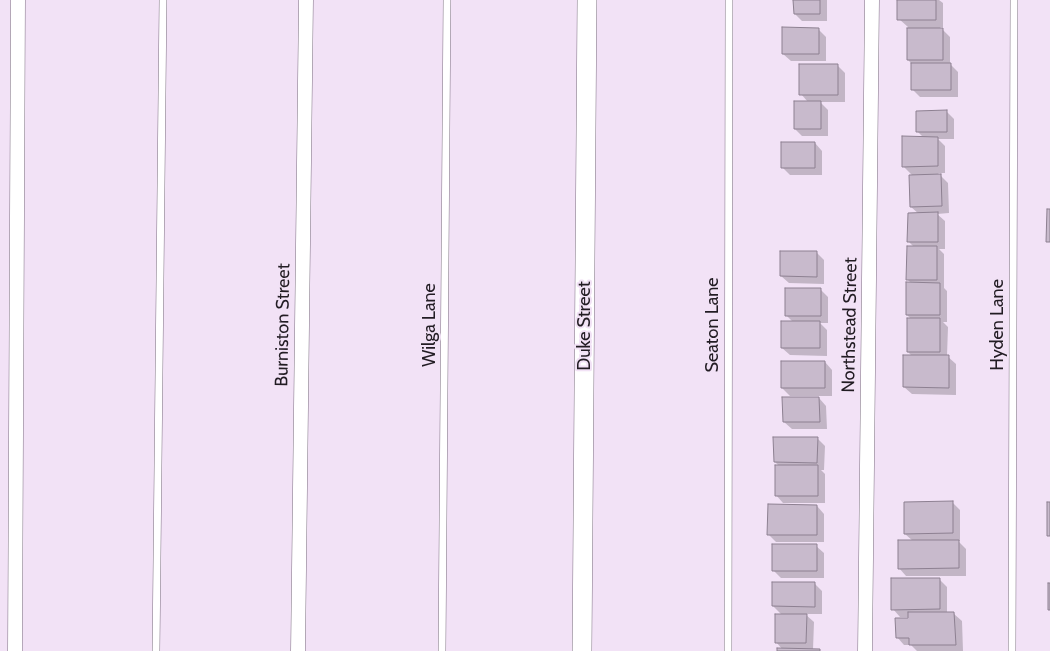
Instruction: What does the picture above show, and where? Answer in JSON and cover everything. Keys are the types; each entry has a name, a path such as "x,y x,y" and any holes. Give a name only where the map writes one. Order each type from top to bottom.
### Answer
{"main road":[{"name":"Duke Street","path":"582,651 587,0"}],"street":[{"path":"15,651 18,0"},
{"name":"Burniston Street","path":"298,651 306,0"},
{"name":"Northstead Street","path":"865,651 872,0"}],"lane":[{"path":"156,651 163,0"},
{"name":"Wilga Lane","path":"442,651 447,0"},
{"name":"Seaton Lane","path":"728,651 729,0"},
{"name":"Hyden Lane","path":"1012,651 1014,0"}],"building":[{"path":"793,0 820,0 820,14 794,14"},
{"path":"897,0 936,0 936,20 897,20"},
{"path":"782,27 819,28 819,54 782,54"},
{"path":"907,28 943,28 943,60 907,60"},
{"path":"911,63 951,63 951,90 911,90"},
{"path":"799,64 838,64 838,95 799,95"},
{"path":"794,101 821,101 821,129 794,129"},
{"path":"947,110 947,132 916,132 916,111"},
{"path":"902,136 938,137 938,166 902,167"},
{"path":"781,142 815,142 815,168 781,168"},
{"path":"941,174 942,206 910,207 909,175"},
{"path":"1047,209 1050,209 1050,242 1046,242"},
{"path":"938,212 938,242 907,242 908,213"},
{"path":"907,246 937,246 937,280 906,280"},
{"path":"780,251 817,251 817,277 780,276"},
{"path":"906,282 940,283 940,315 906,315"},
{"path":"785,288 821,288 821,316 785,316"},
{"path":"907,318 940,318 940,352 907,352"},
{"path":"781,321 820,321 820,348 781,348"},
{"path":"903,355 949,355 949,388 903,387"},
{"path":"781,361 825,361 825,388 781,388"},
{"path":"782,397 819,397 820,422 783,422"},
{"path":"773,437 818,437 817,463 774,462"},
{"path":"775,465 818,465 818,496 775,496"},
{"path":"953,501 953,533 904,534 904,502"},
{"path":"1047,502 1050,502 1050,536 1047,536"},
{"path":"768,504 817,505 817,535 767,535"},
{"path":"898,540 959,540 959,568 898,569"},
{"path":"772,544 817,544 817,571 772,571"},
{"path":"891,578 940,578 940,609 891,610"},
{"path":"772,582 815,582 815,607 772,606"},
{"path":"1048,583 1050,583 1050,610 1048,610"},
{"path":"908,612 954,612 956,645 909,645 909,638 896,638 895,618 908,618"},
{"path":"775,614 807,614 806,643 775,643"},
{"path":"777,648 820,649 820,651 777,651"}]}
